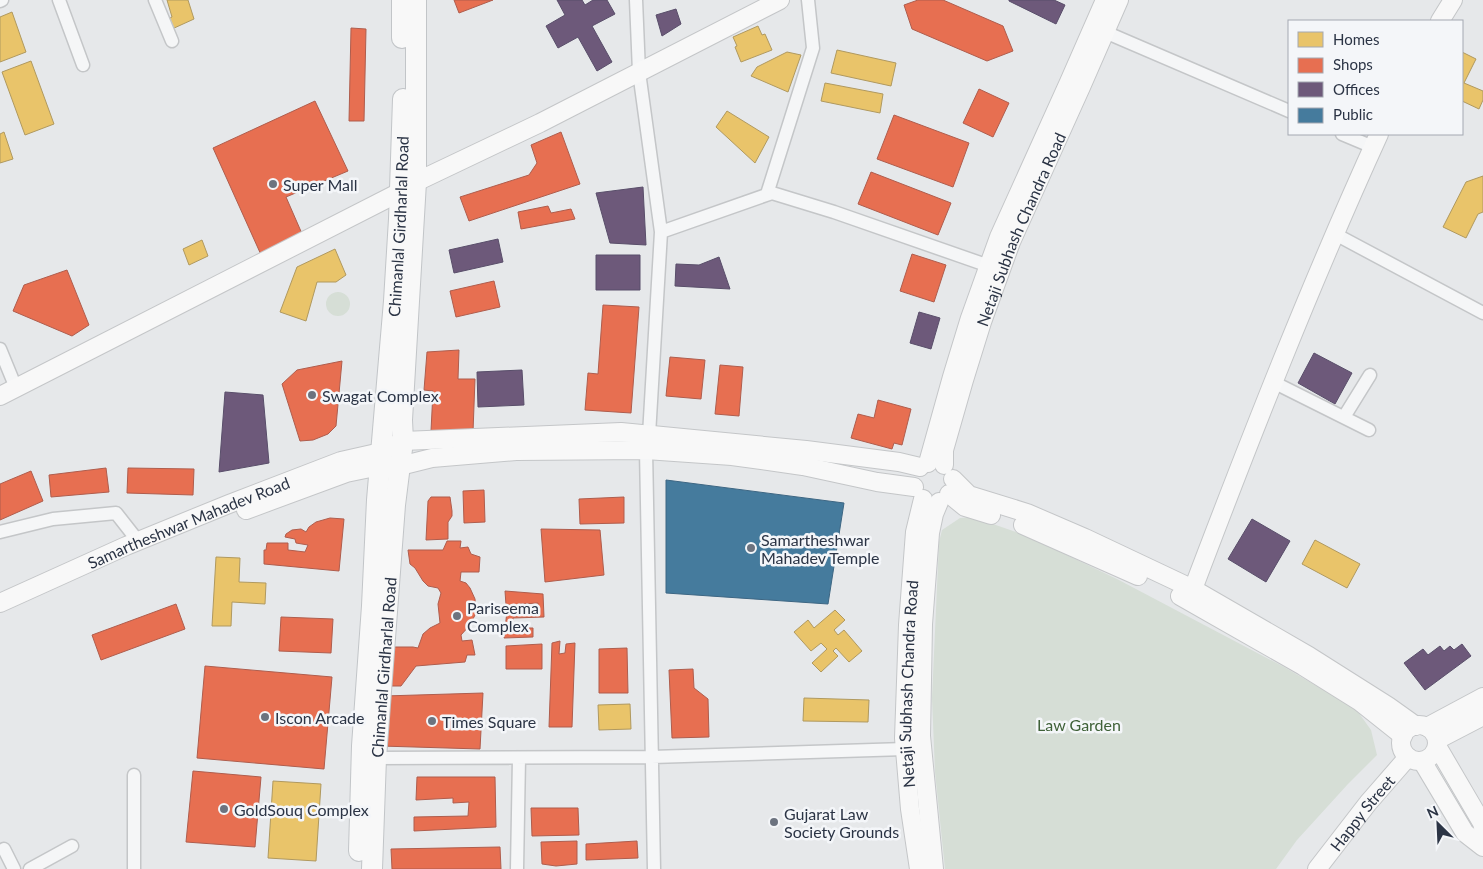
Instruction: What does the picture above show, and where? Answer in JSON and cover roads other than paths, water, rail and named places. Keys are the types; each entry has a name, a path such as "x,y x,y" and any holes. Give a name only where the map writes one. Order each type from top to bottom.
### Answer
{"main road":[{"name":"Chimanlal Girdharlal Road","path":"358,869 362,746 377,500 394,301 408,187 403,88 402,0"},
{"name":"Chimanlal Girdharlal Road","path":"372,869 376,758 395,505 403,441 408,187 416,0"},
{"path":"0,396 408,187 540,123 780,0"},
{"name":"Netaji Subhash Chandra Road","path":"934,869 921,736 923,624 930,533 934,514 934,482 952,377 999,237 1070,82 1105,0"},
{"name":"Netaji Subhash Chandra Road","path":"919,869 910,809 904,738 908,625 915,532 934,482 982,322 1011,242 1119,0"},
{"path":"1441,20 1453,0"},
{"path":"1190,594 1273,382 1376,140"},
{"path":"381,459 403,441 621,432 647,442 803,466 877,482 934,482 1027,513 1094,542 1309,656 1388,706 1424,735 1483,827"},
{"path":"381,459 400,466 432,458 647,442"},
{"name":"Samartheshwar Mahadev Road","path":"0,603 138,541 342,460 381,459"},
{"name":"Samartheshwar Mahadev Road","path":"0,616 130,557 381,459"},
{"path":"1483,697 1402,748 1415,759 1465,833 1483,848"},
{"path":"1424,735 1483,716"},
{"name":"Happy Street","path":"1317,869 1368,803 1415,759 1432,756 1424,735"}],"street":[{"path":"59,0 83,65"},
{"path":"155,0 172,41"},
{"path":"636,0 639,72 661,232 647,442 654,869"},
{"path":"767,194 813,48 808,0"},
{"path":"1105,32 1288,111"},
{"path":"1348,135 1376,140"},
{"path":"661,232 772,193 834,212 989,266"},
{"path":"1335,234 1483,313"},
{"path":"0,349 16,388"},
{"path":"1344,417 1370,375"},
{"path":"1273,382 1369,430"},
{"path":"0,532 53,519 116,513 138,541"},
{"path":"376,758 652,757 905,749"},
{"path":"517,869 518,758"},
{"path":"134,775 134,869"},
{"path":"30,869 72,846"},
{"path":"4,850 14,869"}],"place":[{"name":"Super Mall","path":"273,184"},
{"name":"Swagat Complex","path":"312,395"},
{"name":"Samartheshwar Mahadev Temple","path":"751,548"},
{"name":"Pariseema Complex","path":"457,616"},
{"name":"Iscon Arcade","path":"265,717"},
{"name":"Times Square","path":"432,721"},
{"name":"GoldSouq Complex","path":"224,809"},
{"name":"Gujarat Law Society Grounds","path":"774,822"}],"park label":[{"name":"Law Garden","path":"1079,724"}]}
